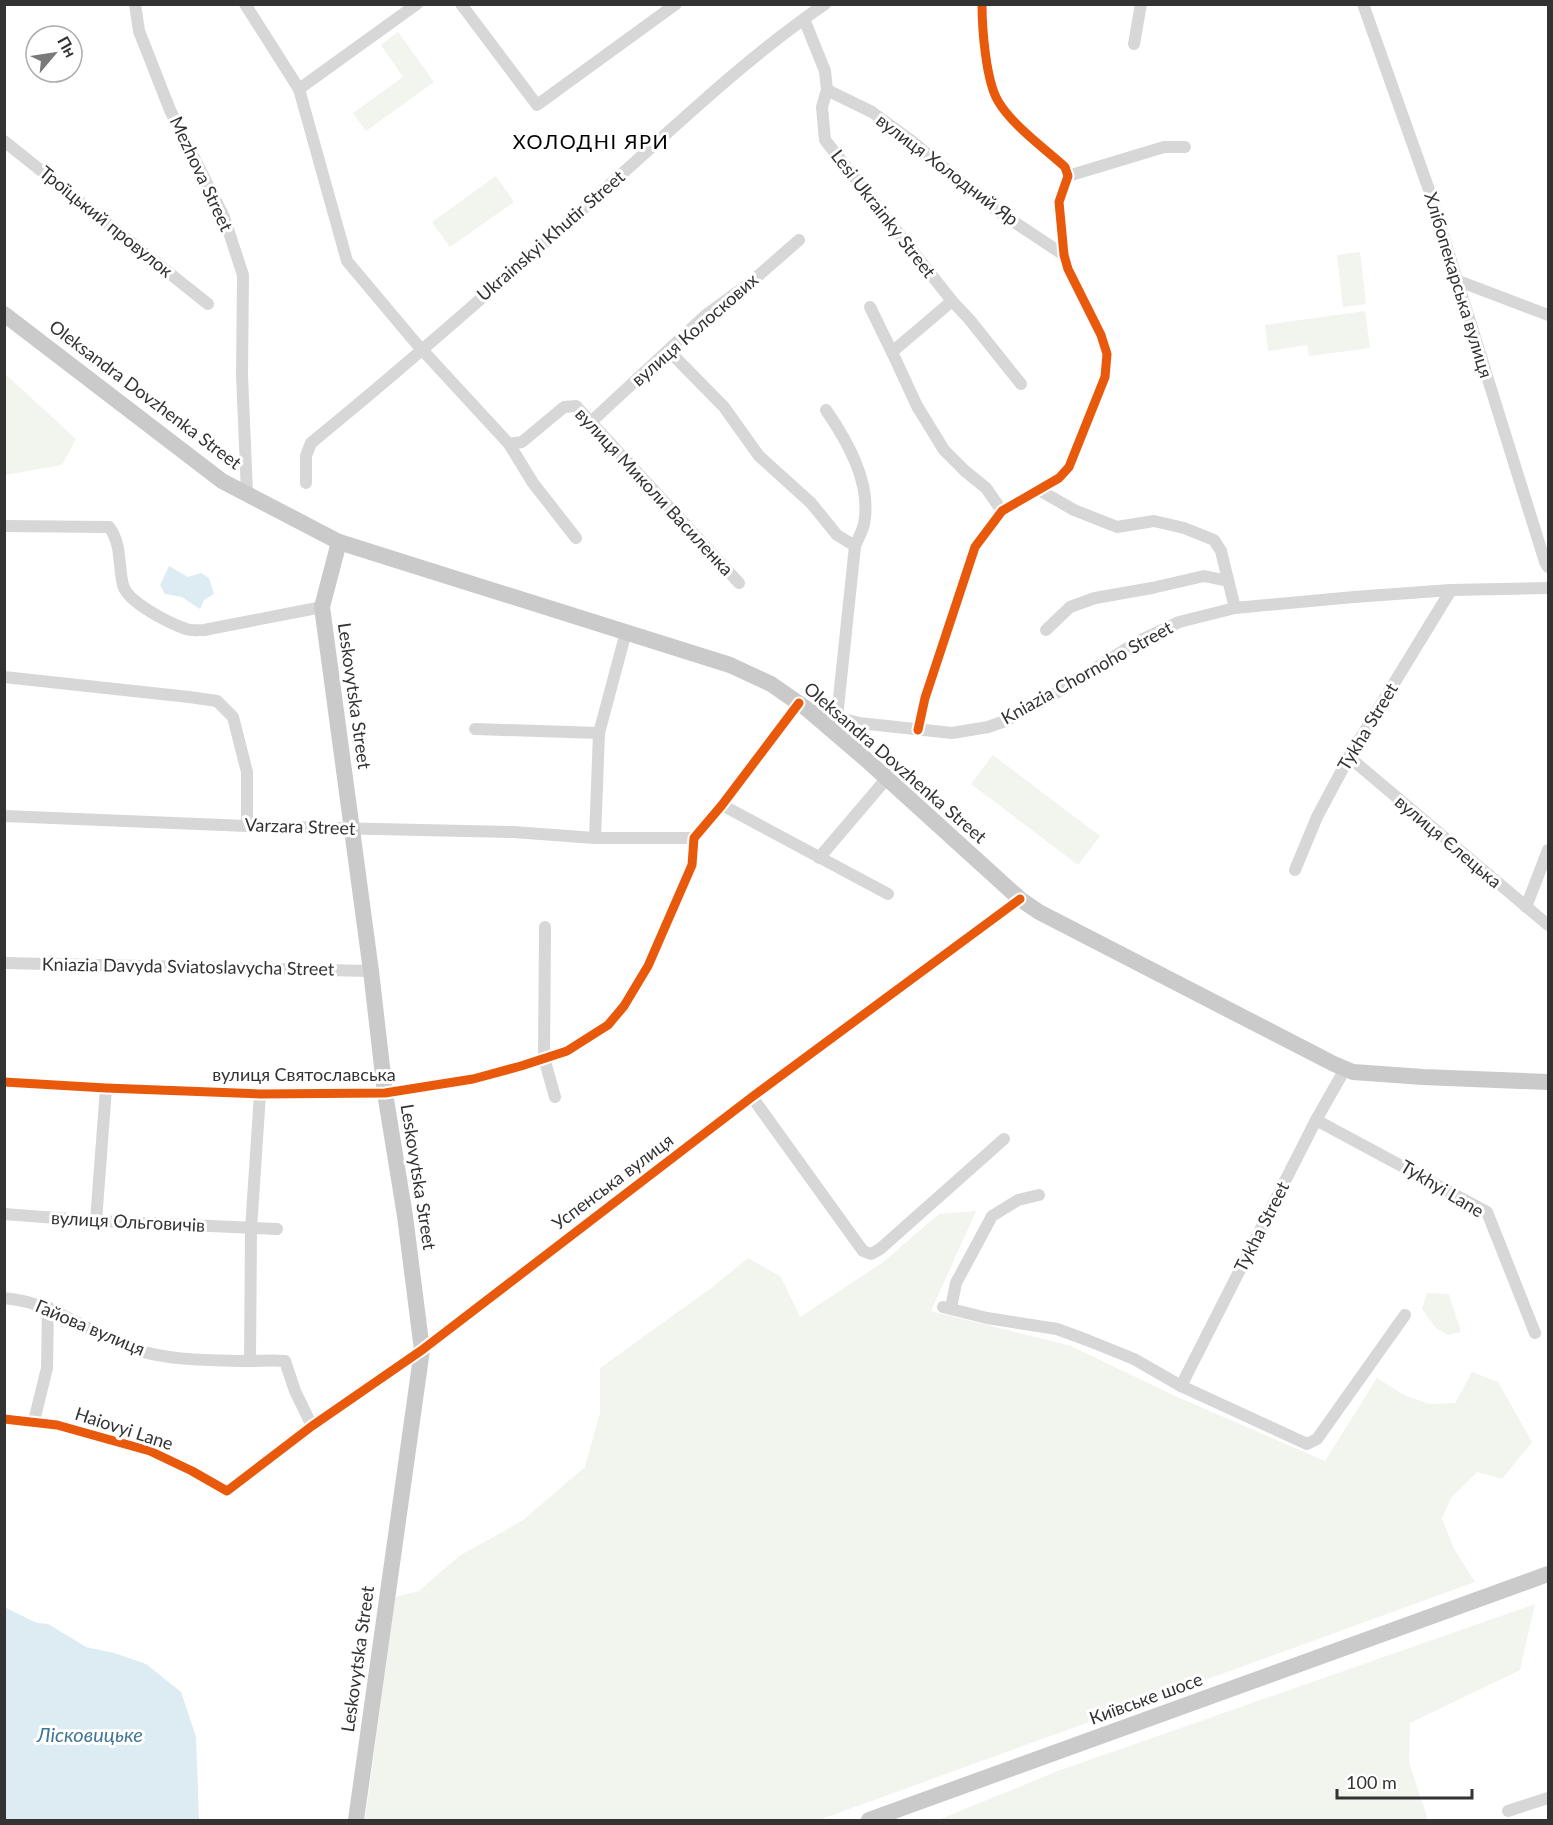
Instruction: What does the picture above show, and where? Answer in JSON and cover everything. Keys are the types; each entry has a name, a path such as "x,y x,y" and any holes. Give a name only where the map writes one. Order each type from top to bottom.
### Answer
{"main road":[{"name":"Oleksandra Dovzhenka Street","path":"4,314 222,481 339,542 730,665 771,684 803,706 1020,899 1039,912 1345,1069 1353,1072 1423,1077 1548,1082"},
{"name":"Leskovytska Street","path":"339,542 322,607 385,1093 405,1216 422,1350 356,1821"},
{"name":"Київське шосе","path":"869,1821 1548,1574"}],"street":[{"name":"Mezhova Street","path":"135,4 139,30 170,110 224,217 243,275 242,375 247,493"},
{"path":"245,4 299,89 347,261 422,350 509,444 533,483 576,538"},
{"path":"299,89 417,4"},
{"path":"461,4 537,105 676,4"},
{"name":"Ukrainskyi Khutir Street","path":"306,483 306,456 311,443 422,350 696,107 825,4"},
{"path":"918,729 925,698 975,547 1002,511 1059,478 1069,467 1105,377 1107,354 1101,335 1068,269 1064,255 1059,202 1068,176 1065,166 1014,120 997,100 988,67 982,28 982,4"},
{"path":"1134,44 1141,4"},
{"name":"Хлібопекарська вулиця","path":"1363,4 1429,190 1548,567"},
{"name":"Lesi Ukrainky Street","path":"804,19 825,71 827,90 822,107 825,141 1021,384"},
{"name":"вулиця Холодний Яр","path":"827,90 872,112 909,139 993,208 1064,255"},
{"name":"Троїцький провулок","path":"4,141 208,304"},
{"path":"1068,176 1164,147 1185,147"},
{"name":"вулиця Колоскових","path":"592,421 707,314 751,282 799,240"},
{"path":"1456,280 1548,315"},
{"path":"892,352 952,301"},
{"path":"870,307 917,406 944,450 986,488 1002,511"},
{"path":"669,351 724,407 759,456 811,503 837,535 855,546"},
{"name":"вулиця Миколи Василенка","path":"509,444 522,442 564,407 576,406 739,583"},
{"path":"826,410 852,454 862,482 865,506 863,526 855,546 837,717"},
{"path":"1039,490 1074,510 1117,527 1154,520 1184,528 1214,540 1221,551 1235,608"},
{"path":"4,526 109,527 116,536 123,585 127,594 156,615 188,630 204,630 322,607"},
{"path":"1046,630 1070,607 1095,598 1204,576 1228,580"},
{"name":"Kniazia Chornoho Street","path":"803,706 859,723 952,733 987,727 1008,720 1048,698 1137,642 1179,622 1235,608 1451,590 1548,588"},
{"name":"Tykha Street","path":"1295,870 1317,817 1349,757 1451,590"},
{"path":"595,838 599,733 626,632"},
{"path":"4,676 217,701 233,717 247,772 247,826"},
{"path":"694,838 803,706"},
{"path":"475,729 599,733"},
{"name":"вулиця Єлецька","path":"1349,757 1548,925"},
{"path":"819,858 886,778"},
{"path":"722,805 888,894"},
{"name":"Varzara Street","path":"4,816 247,826 513,832 595,838 694,838"},
{"name":"вулиця Святославська","path":"4,1082 260,1094 385,1093 473,1079 567,1051 608,1025 624,1006 648,966 692,865 694,838"},
{"path":"1526,907 1548,850"},
{"name":"Успенська вулиця","path":"227,1491 312,1426 422,1350 752,1097 1020,899"},
{"path":"545,927 544,1058 555,1097"},
{"name":"Kniazia Davyda Sviatoslavycha Street","path":"4,963 371,971"},
{"name":"Tykha Street","path":"1182,1386 1316,1120 1345,1069"},
{"path":"96,1221 106,1088"},
{"path":"250,1361 251,1229 260,1094"},
{"path":"752,1097 862,1251 871,1254 880,1249 1004,1139"},
{"name":"Tykhyi Lane","path":"1316,1120 1487,1212 1535,1333"},
{"path":"1039,1195 1018,1200 992,1216 956,1283 947,1307 987,1318 1057,1329 1134,1359 1182,1386 1307,1444 1317,1439 1406,1315"},
{"name":"вулиця Ольговичів","path":"4,1214 96,1221 277,1229"},
{"name":"Гайова вулиця","path":"4,1298 48,1308 77,1320 95,1332 137,1349 165,1357 285,1361 295,1391 312,1426"},
{"path":"34,1421 47,1368 48,1308"},
{"name":"Haiovyi Lane","path":"4,1419 57,1425 150,1450 202,1475 227,1491"},
{"path":"1505,1818 1548,1798"}],"shaded area":[{"path":"398,32 434,82 366,131 353,113 403,77 381,45"},
{"path":"496,176 514,202 450,247 432,222"},
{"path":"1360,252 1366,304 1343,307 1337,255"},
{"path":"1365,311 1370,348 1309,356 1307,345 1268,351 1265,325"},
{"path":"4,373 76,439 62,465 5,475"},
{"path":"993,755 1100,836 1078,865 971,784"},
{"path":"976,1211 931,1311 1071,1346 1175,1396 1325,1461 1377,1378 1404,1395 1430,1404 1455,1403 1472,1372 1498,1382 1532,1442 1502,1479 1477,1472 1451,1498 1442,1518 1454,1549 1475,1582 819,1820 365,1820 395,1597 419,1591 459,1556 522,1521 585,1467 600,1413 600,1368 714,1286 748,1258 781,1277 800,1317 882,1263 939,1214"},
{"path":"1427,1293 1449,1294 1461,1332 1448,1335 1436,1328 1422,1309"},
{"path":"1535,1604 1520,1670 1410,1723 1409,1762 1428,1820 938,1820 1058,1771"}],"water":[{"path":"169,566 188,577 201,573 209,578 214,594 204,600 200,609 182,597 165,594 160,585"},
{"name":"Лісковицьке","path":"4,1607 37,1623 48,1624 86,1647 114,1653 146,1664 181,1692 196,1737 199,1820 5,1820"}],"cycle path":[{"path":"918,730 925,698 975,547 1002,511 1059,478 1069,467 1105,377 1107,354 1101,335 1068,269 1064,255 1059,202 1068,176 1065,167 1020,127 998,101 990,81 982,4"},
{"path":"4,1082 260,1094 385,1093 473,1079 567,1051 608,1025 624,1006 648,966 692,865 694,838 722,805 799,703"},
{"path":"4,1419 57,1425 150,1451 227,1491 312,1426 422,1350 752,1097 1020,899"}],"district":[{"name":"ХОЛОДНІ ЯРИ","path":"591,142"}]}
